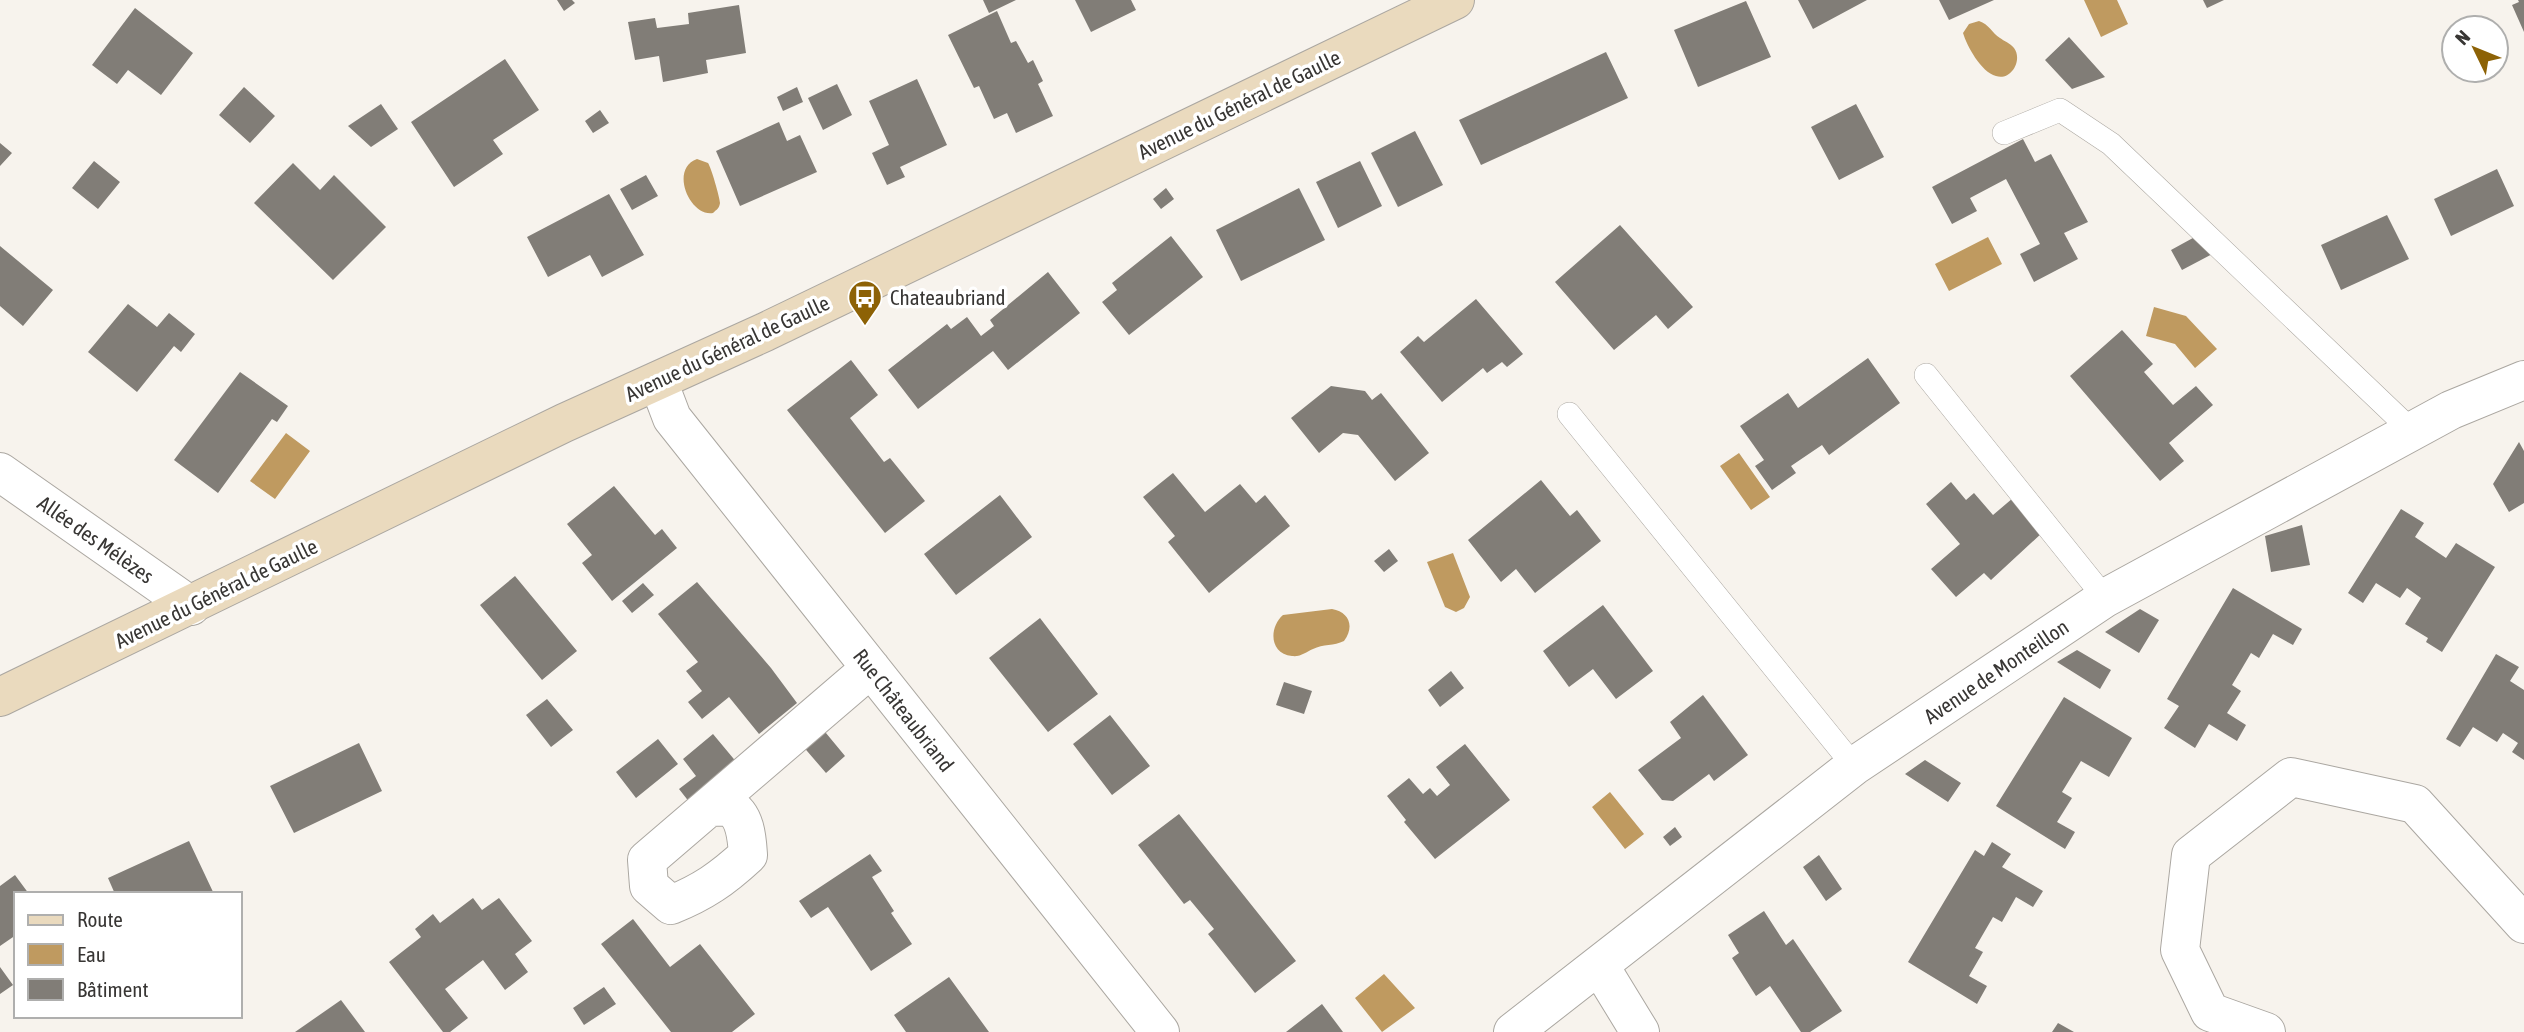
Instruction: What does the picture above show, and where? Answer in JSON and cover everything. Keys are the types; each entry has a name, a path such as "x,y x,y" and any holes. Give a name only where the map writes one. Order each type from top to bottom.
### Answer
{"main road":[{"name":"Avenue du Général de Gaulle","path":"0,698 564,423 765,332 1455,0"}],"street":[{"name":"Avenue de Monteillon","path":"1513,1032 1854,766 2105,598 2451,410 2524,380"},
{"name":"Rue Châteaubriand","path":"658,382 672,418 1160,1032"},
{"name":"Allée des Mélèzes","path":"0,472 191,606"},
{"path":"711,807 871,668"},
{"path":"2266,1032 2210,1012 2180,950 2191,855 2291,777 2415,804 2524,924"},
{"path":"1599,965 1640,1032"}],"lane":[{"path":"2004,134 2060,110 2111,144 2412,431"},
{"path":"1926,375 2105,598"},
{"path":"1569,414 1854,766"}],"water":[{"path":"2084,0 2117,0 2128,24 2101,37"},
{"path":"1979,21 2014,48 2017,58 2011,73 2001,77 1990,74 1975,58 1963,33 1969,24"},
{"path":"697,159 708,163 715,183 720,203 713,213 697,208 686,191 684,172 689,164"},
{"path":"1988,237 2002,264 1949,291 1935,264"},
{"path":"2154,307 2186,316 2217,349 2195,368 2175,344 2146,336"},
{"path":"286,433 310,451 275,499 250,481"},
{"path":"1739,453 1770,497 1751,510 1720,466"},
{"path":"1453,553 1470,597 1464,608 1456,612 1445,607 1427,562"},
{"path":"1332,609 1343,613 1350,625 1344,641 1317,647 1298,656 1284,654 1275,645 1275,626 1283,615"},
{"path":"1610,792 1644,834 1625,849 1592,807"},
{"path":"1384,974 1415,1008 1382,1032 1355,998"}],"building":[{"path":"557,0 572,0 575,3 564,11"},
{"path":"983,0 1016,0 989,13"},
{"path":"1075,0 1131,0 1136,10 1091,32"},
{"path":"1798,0 1867,0 1813,29"},
{"path":"1939,0 1994,0 1949,20"},
{"path":"2203,0 2224,0 2207,8"},
{"path":"2518,0 2524,0 2524,32 2512,5 2519,2"},
{"path":"1746,1 1771,57 1698,87 1674,30"},
{"path":"739,5 746,53 706,60 708,73 663,82 659,56 635,60 628,22 655,18 657,28 689,24 688,13"},
{"path":"135,8 193,53 161,95 128,70 117,84 92,65"},
{"path":"997,11 1011,43 1016,41 1028,63 1033,60 1043,81 1038,84 1053,116 1016,133 1007,113 994,119 979,86 974,88 948,35"},
{"path":"2069,37 2105,77 2072,89 2045,60"},
{"path":"1606,52 1628,98 1481,165 1459,120"},
{"path":"505,59 539,110 493,140 503,154 454,187 411,122"},
{"path":"917,79 947,145 900,167 905,177 887,185 872,153 889,145 869,101"},
{"path":"837,84 852,115 823,130 808,98"},
{"path":"244,87 275,116 250,143 219,115"},
{"path":"797,87 803,102 783,111 777,97"},
{"path":"381,104 398,129 371,147 348,126"},
{"path":"1856,104 1884,157 1839,180 1811,127"},
{"path":"600,110 609,123 593,133 585,121"},
{"path":"779,122 787,141 800,135 817,172 740,206 716,151"},
{"path":"1415,131 1443,185 1398,207 1371,153"},
{"path":"2023,139 2035,162 2051,154 2088,222 2064,233 2078,259 2034,282 2020,254 2040,244 2006,179 1970,198 1977,211 1952,224 1932,187"},
{"path":"0,143 12,153 0,166"},
{"path":"94,161 120,182 98,209 72,188"},
{"path":"1360,161 1382,206 1338,228 1316,182"},
{"path":"293,163 320,190 334,175 386,227 333,280 254,203"},
{"path":"2497,169 2514,206 2451,236 2434,199"},
{"path":"646,175 658,196 632,210 620,189"},
{"path":"1166,188 1174,199 1161,209 1153,199"},
{"path":"1299,188 1325,240 1241,281 1216,230"},
{"path":"609,194 644,255 602,277 590,255 548,277 527,237"},
{"path":"2387,215 2409,259 2341,290 2321,245"},
{"path":"1620,225 1693,307 1668,329 1656,315 1614,350 1555,282"},
{"path":"2202,233 2218,251 2182,270 2171,250"},
{"path":"1171,236 1203,277 1129,335 1102,302 1117,290 1112,283"},
{"path":"0,246 53,290 23,326 0,306"},
{"path":"1048,272 1080,313 1008,370 993,351 918,409 888,370 947,324 951,329 967,317 981,336 994,326 990,320"},
{"path":"1476,299 1523,354 1507,367 1502,362 1487,373 1483,368 1442,402 1400,352 1418,336 1424,342"},
{"path":"128,304 157,327 169,313 195,334 181,352 174,346 137,392 88,352"},
{"path":"2122,330 2153,364 2144,372 2173,405 2196,386 2213,405 2169,443 2184,461 2160,481 2070,376"},
{"path":"1868,358 1900,403 1829,455 1822,445 1791,466 1796,473 1772,490 1755,466 1764,460 1740,426 1788,393 1798,408"},
{"path":"851,360 878,395 850,418 884,462 890,458 925,501 885,533 787,410"},
{"path":"240,372 288,406 277,422 272,419 218,493 174,460"},
{"path":"1331,386 1365,391 1372,400 1381,393 1429,453 1395,481 1358,435 1343,433 1319,453 1291,418"},
{"path":"2519,442 2524,451 2524,503 2509,512 2493,484"},
{"path":"1173,473 1205,512 1240,484 1256,503 1265,495 1290,526 1209,593 1168,542 1175,536 1143,497"},
{"path":"1541,480 1570,516 1577,510 1601,541 1535,593 1516,569 1501,582 1468,540"},
{"path":"1951,482 1966,500 1974,493 1993,515 2013,498 2043,532 1991,580 1984,573 1956,597 1931,569 1960,544 1926,504"},
{"path":"614,486 655,535 662,529 677,548 612,601 582,563 592,555 567,524"},
{"path":"1000,495 1032,537 956,595 924,554"},
{"path":"2401,509 2424,523 2415,537 2446,558 2456,543 2495,567 2442,652 2426,642 2428,638 2405,624 2421,598 2407,588 2400,598 2376,583 2363,603 2348,593"},
{"path":"2302,525 2310,565 2271,572 2265,536"},
{"path":"1389,549 1398,561 1384,572 1374,561"},
{"path":"515,576 577,651 542,680 480,605"},
{"path":"697,582 771,668 797,703 759,734 729,697 702,719 688,702 702,691 686,671 698,662 658,614"},
{"path":"643,583 654,595 632,613 622,601"},
{"path":"2233,588 2302,629 2293,645 2273,634 2259,658 2251,653 2232,685 2241,691 2227,713 2246,725 2237,741 2209,724 2195,748 2164,728 2179,706 2167,699"},
{"path":"1603,605 1653,671 1616,699 1593,669 1569,687 1543,651"},
{"path":"2140,609 2159,620 2139,653 2105,632"},
{"path":"1040,618 1098,694 1048,732 989,658"},
{"path":"2077,650 2111,670 2100,689 2057,662"},
{"path":"2496,654 2519,667 2510,681 2524,690 2524,760 2512,752 2518,743 2503,733 2497,742 2473,727 2460,747 2446,739"},
{"path":"1451,671 1464,688 1440,707 1428,690"},
{"path":"1284,682 1312,691 1304,714 1276,705"},
{"path":"1703,695 1748,755 1714,781 1709,774 1673,801 1662,800 1638,770 1681,738 1670,722"},
{"path":"2064,697 2132,738 2109,777 2081,761 2062,792 2072,798 2057,822 2075,832 2065,849 1996,806"},
{"path":"547,699 573,730 551,747 526,715"},
{"path":"1110,715 1150,766 1112,795 1073,744"},
{"path":"821,727 845,756 826,773 801,744"},
{"path":"713,734 738,764 690,803 679,789 696,776 683,759"},
{"path":"658,739 678,764 636,798 616,772"},
{"path":"359,743 382,791 294,833 270,786"},
{"path":"1465,744 1510,800 1435,859 1404,822 1406,820 1387,796 1409,778 1423,794 1430,788 1437,796 1450,785 1436,767"},
{"path":"1925,760 1961,783 1948,802 1905,774"},
{"path":"1179,814 1296,961 1255,993 1208,934 1214,929 1190,900 1184,904 1138,845"},
{"path":"1675,827 1682,837 1670,846 1663,837"},
{"path":"189,841 213,892 114,892 108,878"},
{"path":"1992,842 2011,854 2002,867 2043,891 2033,907 2016,897 2002,922 1993,917 1975,948 1983,952 1969,976 1987,986 1977,1004 1908,962 1975,850 1984,856"},
{"path":"870,854 882,871 872,877 894,911 891,913 912,944 871,971 828,907 811,918 799,901"},
{"path":"1819,855 1842,889 1826,901 1803,867"},
{"path":"15,875 28,892 14,892 14,936 0,946 0,886"},
{"path":"473,898 482,910 499,898 532,941 515,954 528,972 505,990 483,960 445,989 468,1018 450,1032 443,1032 389,962 421,937 415,929 433,914 440,923"},
{"path":"1764,911 1786,945 1793,939 1842,1011 1810,1032 1801,1032 1770,986 1756,996 1732,958 1739,953 1728,935"},
{"path":"633,919 670,967 700,944 755,1014 732,1032 671,1032 601,944"},
{"path":"0,967 13,985 0,994"},
{"path":"949,977 989,1032 906,1032 894,1015"},
{"path":"604,987 616,1004 584,1025 573,1008"},
{"path":"341,1000 365,1032 295,1032"},
{"path":"1322,1004 1343,1032 1286,1032"},
{"path":"2058,1023 2074,1032 2052,1032"}],"place":[{"name":"Chateaubriand","path":"865,327"}]}
